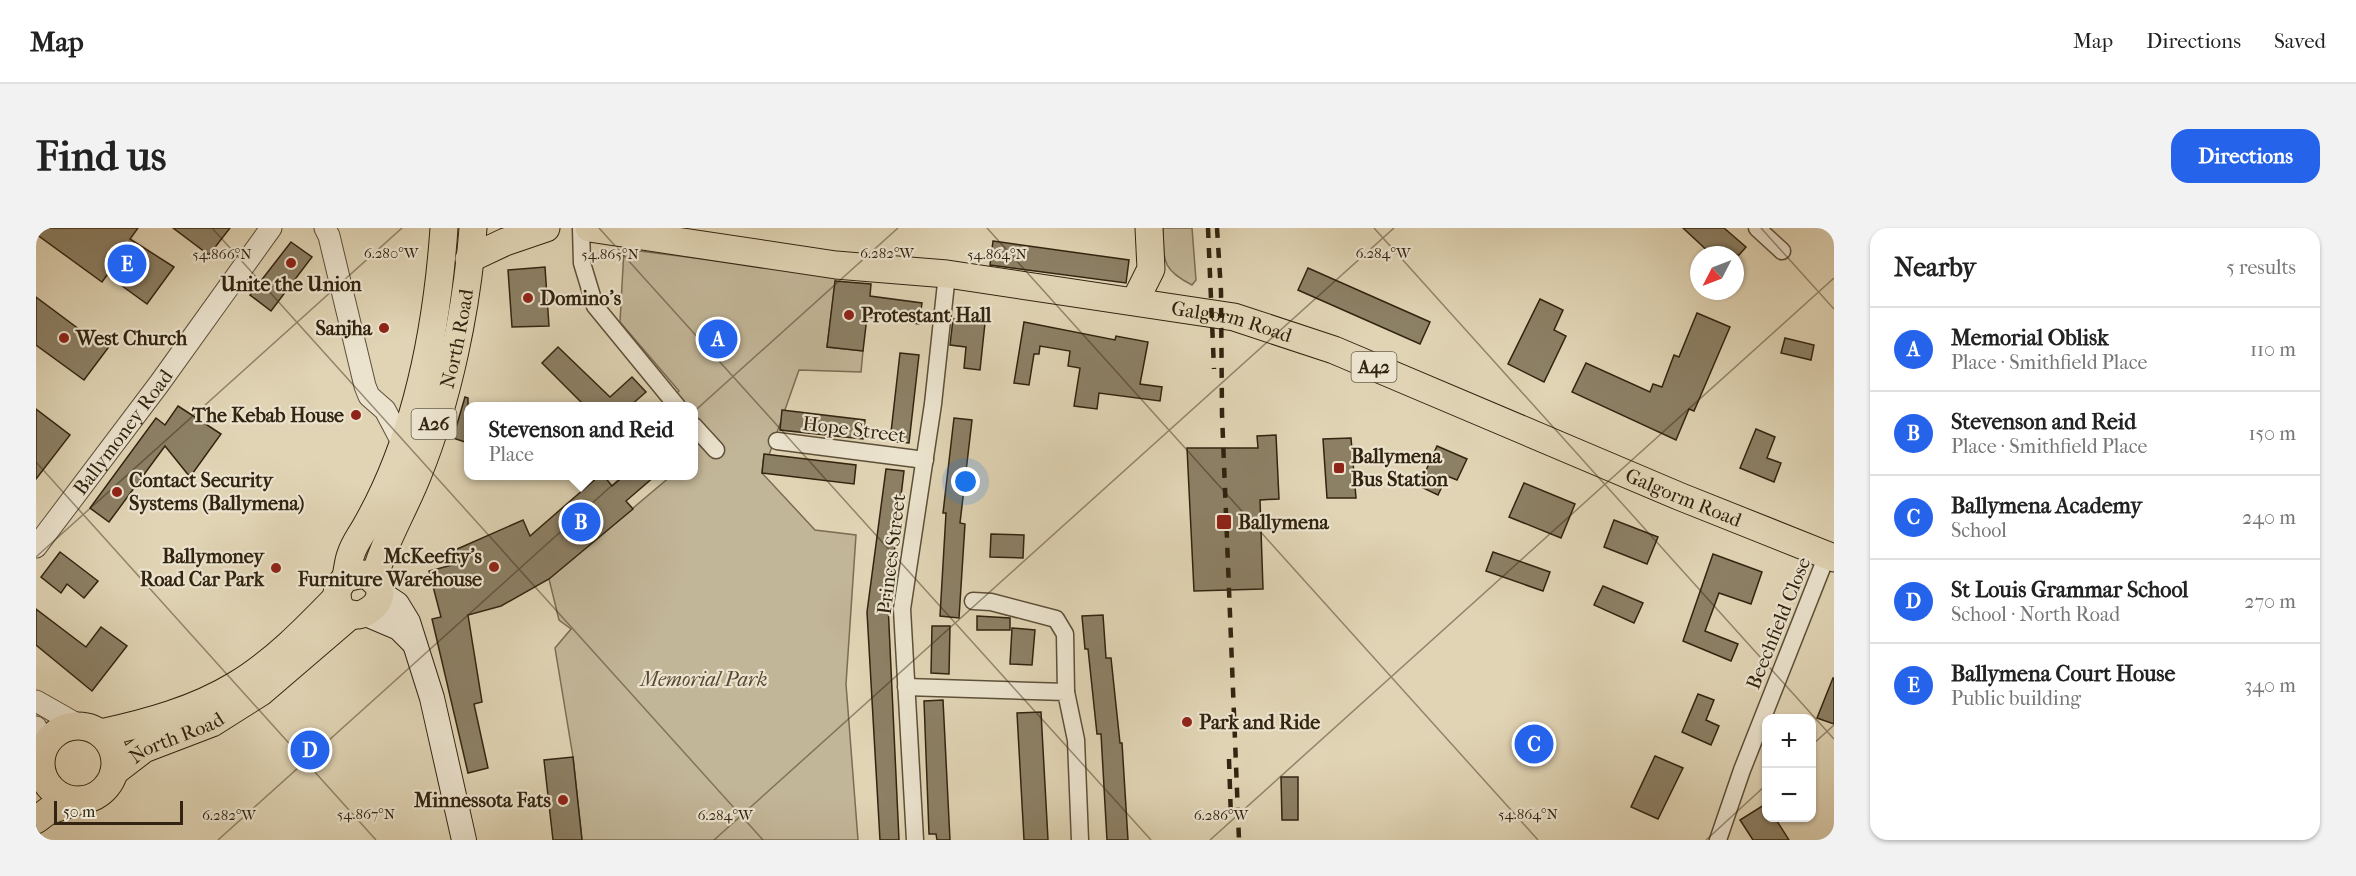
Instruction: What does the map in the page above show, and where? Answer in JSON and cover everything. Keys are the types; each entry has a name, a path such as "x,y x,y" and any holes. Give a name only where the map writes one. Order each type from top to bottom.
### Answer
{"main road":[{"name":"A26","path":"359,596 351,554 392,473 420,385 437,297 444,228"},
{"name":"North Road","path":"114,772 144,749 212,723 261,692 359,596 380,558 418,474 443,394 470,259 473,228"},
{"path":"470,259 505,242 546,228"},
{"name":"Galgorm Road","path":"589,228 836,264 947,274 1135,300 1234,317 1291,334 1461,402 1681,498 1831,557"},
{"path":"1135,300 1150,269 1149,228"},
{"path":"1150,269 1171,306"},
{"name":"North Road","path":"90,729 136,725 196,705 237,685 288,642 359,596"},
{"path":"359,596 397,604 408,622 432,699 464,840"},
{"path":"36,820 48,811 81,800 98,794 105,788 114,772 114,752 90,729 58,731 39,750 45,778 51,788 70,799 81,800"}],"street":[{"name":"Ballymoney Road","path":"36,547 152,393 271,228"},
{"path":"325,228 329,236 364,383 369,396 387,413 403,444"},
{"path":"580,228 582,264 595,306 670,402"},
{"path":"1757,228 1782,251"},
{"name":"Princes Street","path":"915,840 902,609 925,460 947,274"},
{"path":"698,431 716,450"},
{"name":"Hope Street","path":"777,441 925,460"},
{"name":"Beechfield Close","path":"1718,840 1742,770 1831,557"},
{"path":"973,601 991,602 1042,614 1059,622 1065,634 1066,692 1076,740 1080,840"},
{"path":"906,687 1066,692"},
{"path":"36,701 90,729"}],"green space":[{"path":"1163,228 1192,228 1196,280 1192,285 1169,269 1164,256"},
{"name":"Memorial Park","path":"624,249 836,276 827,347 863,351 861,372 799,370 769,455 764,455 762,473 815,530 856,535 846,684 858,840 582,840 573,757 555,648 571,629 559,620 549,579 666,480 698,480 698,402 667,402 679,391 620,322"}],"building":[{"path":"36,228 138,228 130,239 174,267 147,304 107,275 102,282 36,234"},
{"path":"173,228 230,228 209,255"},
{"path":"1683,228 1724,228 1746,247 1744,249 1744,246 1702,246"},
{"path":"993,241 1129,260 1126,283 990,265"},
{"path":"291,242 312,257 271,311 250,295"},
{"name":"Domino's","path":"545,267 549,326 512,327 508,270"},
{"path":"1308,268 1430,322 1420,344 1298,290"},
{"name":"Protestant Hall","path":"835,281 871,284 870,296 922,303 919,324 867,317 863,351 827,347"},
{"name":"West Church","path":"36,297 95,341 99,336 111,344 84,380 36,345"},
{"path":"1540,299 1563,310 1554,330 1566,336 1544,382 1508,364"},
{"path":"1697,313 1730,327 1694,411 1689,409 1676,440 1572,392 1586,363 1650,392 1653,384 1662,387 1674,355 1679,357"},
{"path":"953,319 985,323 980,370 964,368 966,347 950,345"},
{"path":"1024,322 1115,340 1116,336 1148,342 1140,384 1162,387 1160,401 1099,393 1097,409 1074,406 1080,368 1068,366 1070,351 1040,346 1039,354 1034,354 1029,385 1014,383"},
{"path":"1785,338 1814,345 1811,360 1781,353"},
{"path":"558,347 610,397 632,377 646,392 635,402 581,402 542,363"},
{"path":"900,353 919,355 909,443 890,441"},
{"path":"465,397 468,398 468,402 464,402 464,442 453,438"},
{"path":"178,406 221,434 190,477 165,446 109,522 90,508 156,418 165,425"},
{"path":"36,409 70,435 36,479"},
{"path":"782,410 865,420 863,439 780,430"},
{"path":"954,418 972,420 960,523 965,524 959,618 940,616 946,513 943,513"},
{"path":"1756,429 1775,437 1767,458 1781,463 1774,482 1740,468"},
{"path":"1276,435 1279,499 1260,500 1263,589 1194,591 1187,448 1258,448 1257,436"},
{"name":"Ballymena Bus Station","path":"1351,438 1356,498 1327,498 1323,439"},
{"path":"1437,446 1467,459 1457,480 1447,476 1438,495 1419,486"},
{"path":"764,454 856,465 854,484 762,473"},
{"path":"886,469 904,471 888,604 899,840 880,840 867,612"},
{"path":"594,480 607,480 612,486 619,480 650,480 626,501 633,509 549,579 501,606 468,615 482,702 474,704 488,768 468,773 432,619 441,617 429,571 460,563 455,550 523,520 530,536"},
{"path":"1524,483 1575,504 1561,538 1509,517"},
{"path":"1614,520 1658,537 1647,564 1604,547"},
{"path":"991,534 1024,535 1023,558 990,557"},
{"path":"60,552 98,581 84,598 67,584 61,593 41,577"},
{"path":"1493,552 1550,572 1543,591 1486,571"},
{"path":"1713,554 1762,572 1751,604 1719,593 1705,631 1738,644 1731,661 1683,641"},
{"path":"1603,586 1643,603 1634,623 1594,605"},
{"path":"36,609 86,647 101,627 127,646 92,691 36,645"},
{"path":"1103,615 1106,658 1111,658 1120,743 1122,743 1128,840 1107,840 1101,734 1097,734 1088,649 1085,649 1082,616"},
{"path":"977,616 1010,618 1010,630 977,630"},
{"path":"932,626 950,626 949,674 931,673"},
{"path":"1012,628 1035,630 1032,665 1010,664"},
{"path":"1834,678 1834,724 1817,718"},
{"path":"1698,694 1714,700 1706,720 1719,726 1711,745 1682,732"},
{"path":"943,700 950,840 937,840 936,834 929,834 924,701"},
{"path":"1041,712 1048,840 1024,840 1017,713"},
{"path":"1655,756 1683,768 1658,819 1631,807"},
{"name":"Minnessota Fats","path":"573,757 582,840 553,840 544,760"},
{"path":"1281,777 1298,777 1298,820 1282,820"},
{"path":"1762,806 1762,822 1778,822 1789,840 1753,840 1740,820"}],"railway":[{"path":"1208,228 1214,369"},
{"path":"1217,228 1239,840"},
{"path":"1229,759 1231,819"}],"place":[{"name":"Unite the Union","path":"291,263"},
{"name":"Ballymena Court House","path":"127,264"},
{"name":"Domino's","path":"528,298"},
{"name":"Protestant Hall","path":"849,315"},
{"name":"Sanjha","path":"384,328"},
{"name":"West Church","path":"64,338"},
{"name":"Memorial Oblisk","path":"718,339"},
{"name":"The Kebab House","path":"356,415"},
{"name":"Ballymena Bus Station","path":"1339,468"},
{"name":"Contact Security Systems (Ballymena)","path":"117,492"},
{"name":"Stevenson and Reid","path":"581,522"},
{"name":"Ballymena","path":"1224,522"},
{"name":"McKeefry's Furniture Warehouse","path":"494,567"},
{"name":"Ballymoney Road Car Park","path":"276,568"},
{"name":"Park and Ride","path":"1187,722"},
{"name":"Ballymena Academy","path":"1534,744"},
{"name":"St Louis Grammar School","path":"310,750"},
{"name":"Minnessota Fats","path":"563,800"}]}
